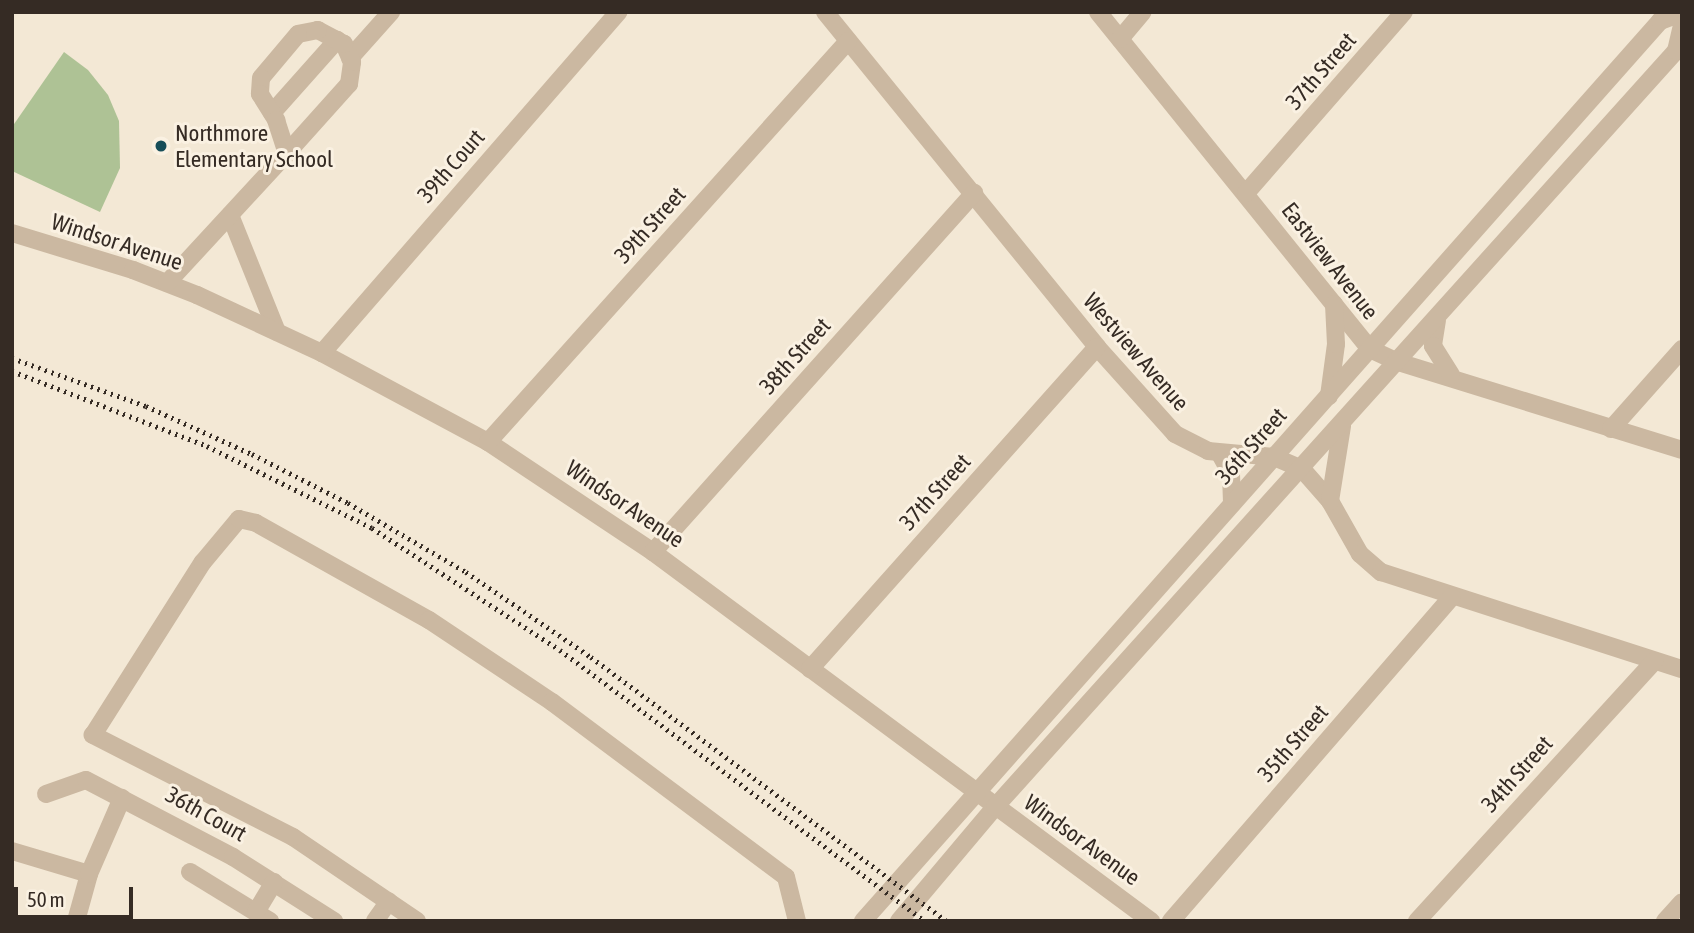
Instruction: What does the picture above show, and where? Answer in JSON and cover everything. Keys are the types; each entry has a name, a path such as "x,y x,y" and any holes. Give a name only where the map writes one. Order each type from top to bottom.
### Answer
{"street":[{"path":"350,58 391,12"},
{"name":"39th Court","path":"322,353 618,12"},
{"name":"Westview Avenue","path":"825,12 1097,347 1175,434 1220,454 1274,457 1302,469 1330,501 1353,545 1381,572 1682,669"},
{"name":"Eastview Avenue","path":"1098,12 1370,349 1398,362 1451,375 1682,450"},
{"path":"1120,39 1143,12"},
{"name":"37th Street","path":"1246,193 1404,12"},
{"name":"36th Street","path":"863,921 1660,21 1682,13"},
{"path":"899,921 995,807 1342,426 1676,51 1682,25"},
{"path":"167,283 287,153 349,84 350,58 337,40 318,30 298,34 261,78 260,94 272,113 287,153"},
{"path":"272,113 337,40"},
{"name":"39th Street","path":"488,442 848,41"},
{"name":"38th Street","path":"653,552 974,193"},
{"path":"230,215 277,332"},
{"name":"Windsor Avenue","path":"12,233 167,283 322,353 488,442 653,552 1151,921"},
{"path":"1329,396 1336,344 1334,304"},
{"path":"1437,320 1433,346 1451,375"},
{"name":"37th Street","path":"810,669 1097,347"},
{"path":"1611,429 1682,349"},
{"path":"1330,501 1342,426"},
{"path":"1220,454 1231,474 1232,504"},
{"path":"417,921 293,837 93,734 203,562 239,519 256,523 429,620 552,702 786,877 797,921"},
{"name":"35th Street","path":"1171,921 1452,597"},
{"name":"34th Street","path":"1417,921 1654,661"},
{"name":"36th Court","path":"46,794 86,780 122,797 274,882 314,916 334,921"},
{"path":"76,921 89,874 122,797"},
{"path":"12,851 89,874"},
{"path":"190,872 263,916 274,882"},
{"path":"375,921 389,901"},
{"path":"1665,921 1682,902"}],"green space":[{"path":"64,52 88,70 108,95 119,121 120,168 100,212 12,171 12,127"}],"railway":[{"path":"12,358 146,406 252,454 348,503 466,572 591,657 947,921"},
{"path":"12,371 207,446 372,528 560,650 925,921"}],"place":[{"name":"Northmore Elementary School","path":"161,146"}]}
